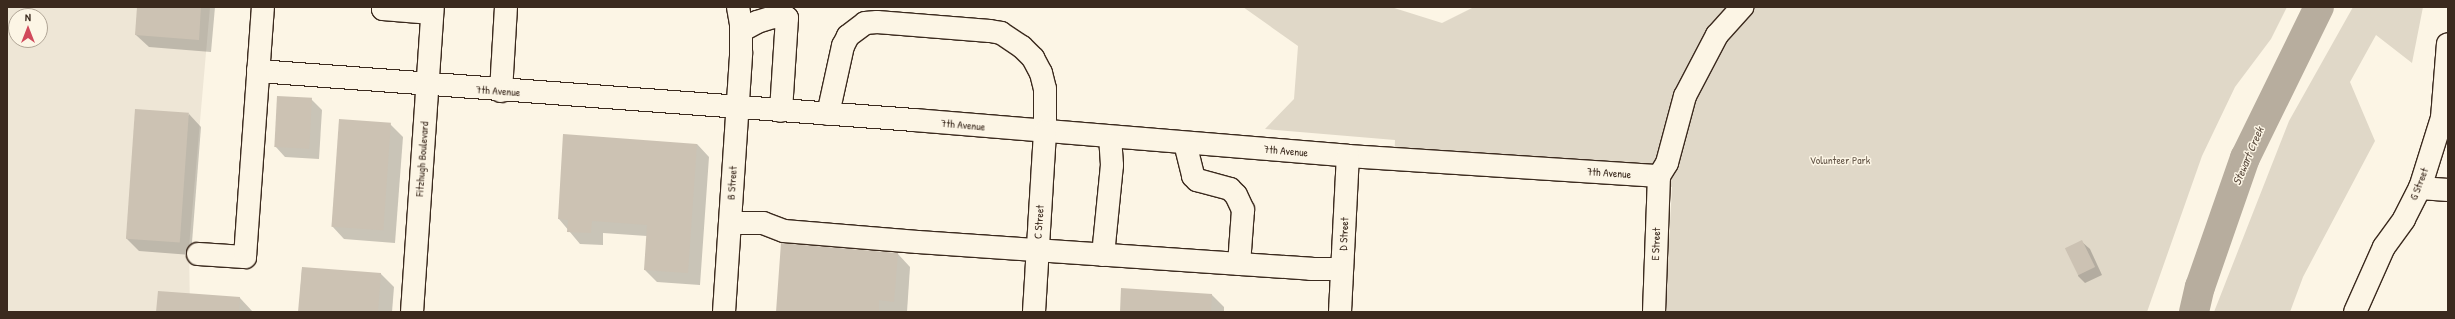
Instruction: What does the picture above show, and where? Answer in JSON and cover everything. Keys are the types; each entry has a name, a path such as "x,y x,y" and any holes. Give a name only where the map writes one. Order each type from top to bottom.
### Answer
{"street":[{"path":"198,254 245,257 263,7"},
{"path":"383,7 383,9 433,10"},
{"path":"501,91 506,7"},
{"name":"B Street","path":"724,312 741,53 741,31 738,7"},
{"path":"1658,176 1667,163 1685,96 1717,35 1742,7"},
{"name":"Fitzhugh Boulevard","path":"412,312 433,10"},
{"path":"741,31 757,22 773,17 787,18 781,111"},
{"name":"C Street","path":"828,114 843,46 848,36 865,23 877,22 975,29 1001,33 1013,39 1034,58 1042,73 1045,89 1045,132 1034,312"},
{"name":"G Street","path":"2355,312 2384,247 2404,219 2420,188 2442,118 2448,44"},
{"name":"7th Avenue","path":"258,71 427,86 914,120 1348,156 1658,176"},
{"path":"1103,255 1112,159 1110,137"},
{"path":"1184,143 1193,176 1197,180 1230,189 1236,195 1243,210 1239,264"},
{"name":"D Street","path":"1340,312 1348,156"},
{"name":"E Street","path":"1654,312 1658,176"},
{"path":"2420,188 2448,190"},
{"path":"730,223 763,223 784,231 1103,255 1311,269 1342,269"}],"shaded area":[{"path":"7,7 210,7 189,247 190,312 7,312"}],"green space":[{"name":"Volunteer Park","path":"1243,7 1391,7 1442,23 1474,7 2287,7 2271,39 2235,87 2202,156 2147,312 1665,312 1672,187 1630,180 1394,164 1395,140 1265,129 1294,99 1298,46"},
{"path":"2353,7 2423,7 2412,63 2376,35 2350,82 2375,141 2303,277 2290,312 2214,312 2289,121"}],"building":[{"path":"137,7 201,7 199,40 135,35"},
{"path":"277,96 312,98 309,149 274,147"},
{"path":"135,109 189,113 180,242 126,239"},
{"path":"339,119 391,123 383,230 331,227"},
{"path":"563,134 697,144 688,273 644,270 647,225 592,221 591,233 567,232 568,220 558,219"},
{"path":"2082,240 2095,267 2078,275 2065,248"},
{"path":"781,243 898,253 894,302 879,300 879,312 776,312"},
{"path":"302,267 381,273 378,312 298,312"},
{"path":"1121,288 1212,294 1211,312 1120,312"},
{"path":"158,291 240,297 239,312 156,312"}],"waterway":[{"name":"Stewart Creek","path":"2194,312 2200,287 2245,158 2319,7"}]}
